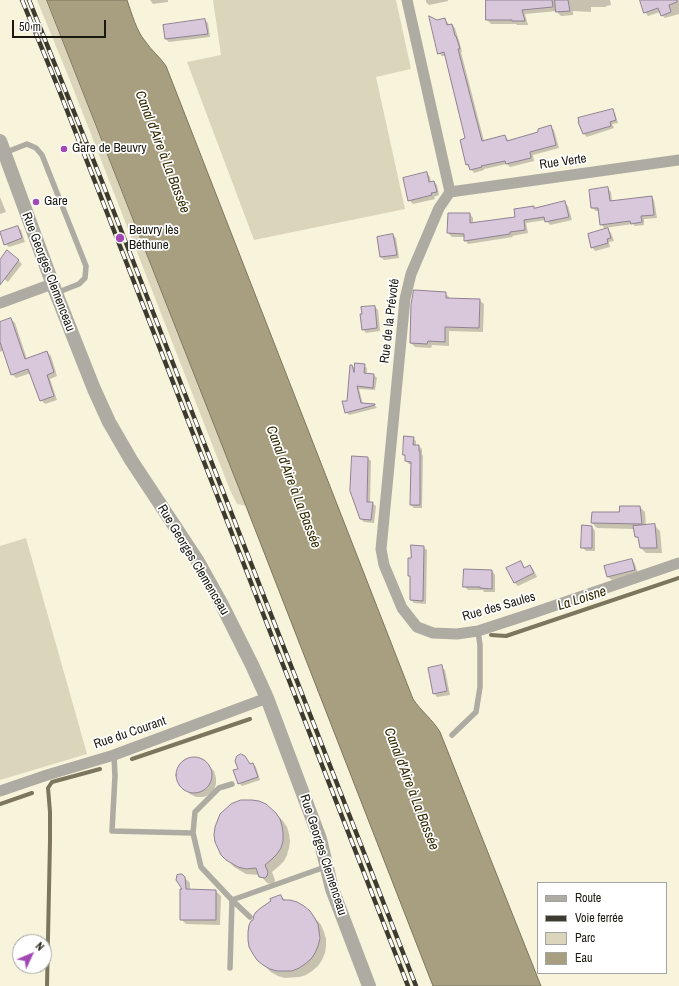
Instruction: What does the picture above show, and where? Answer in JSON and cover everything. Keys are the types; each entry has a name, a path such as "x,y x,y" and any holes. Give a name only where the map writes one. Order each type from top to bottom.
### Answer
{"street":[{"path":"407,0 450,192"},
{"name":"Rue Georges Clemenceau","path":"2,147 54,289 94,389 109,422 131,460 200,566 222,605 267,698 320,839 332,889 369,986"},
{"name":"Rue Verte","path":"450,192 679,160"},
{"name":"Rue de la Prévoté","path":"417,626 402,608 384,565 381,549 405,299 411,274 439,208 450,192"},
{"path":"0,302 54,289"},
{"name":"Rue des Saules","path":"417,626 433,633 457,634 478,631 679,563"},
{"name":"Rue du Courant","path":"0,791 114,755 267,698"}],"lane":[{"path":"2,147 27,144 36,148 42,155 86,266 85,278 79,284 54,289"},
{"path":"452,735 476,712 481,670 478,631"},
{"path":"114,755 115,776 112,831 193,833"},
{"path":"232,784 219,788 195,812 193,833 201,867 250,917"},
{"path":"232,900 327,866"},
{"path":"230,968 232,900"}],"green space":[{"path":"37,0 47,0 246,506 237,504 230,490"},
{"path":"213,0 396,0 411,69 376,77 405,209 254,240 187,62 221,55"},
{"path":"26,538 87,754 0,780 0,546"}],"water":[{"name":"Canal d'Aire à La Bassée","path":"47,0 127,0 139,32 166,66 413,699 440,732 541,986 433,986"}],"building":[{"path":"486,0 552,0 553,7 522,10 525,21 486,20"},
{"path":"555,0 568,0 570,11 556,12"},
{"path":"640,0 677,0 677,2 669,5 671,12 661,16 658,8 644,13"},
{"path":"429,16 437,20 445,18 447,25 452,24 460,49 458,49 482,141 505,135 507,141 538,132 538,129 551,125 556,145 530,152 531,158 506,164 505,161 470,170 468,164 466,165 460,140 465,138 444,52 438,54"},
{"path":"205,19 208,34 165,39 163,25"},
{"path":"613,109 616,120 610,122 611,126 583,134 578,118"},
{"path":"427,172 429,182 434,181 437,192 431,193 432,195 408,201 403,178"},
{"path":"608,187 610,201 652,196 654,215 641,216 642,222 631,224 630,221 600,225 598,208 591,208 589,190"},
{"path":"565,201 569,217 545,222 544,217 524,220 525,230 510,232 510,234 464,241 464,234 447,233 448,213 470,213 470,223 515,217 514,209 534,206 534,208"},
{"path":"18,226 22,238 4,245 0,232"},
{"path":"608,228 611,238 607,239 608,243 591,248 588,234"},
{"path":"393,234 397,255 380,257 377,237"},
{"path":"7,250 19,260 0,285 0,260"},
{"path":"414,290 446,292 446,298 480,299 479,328 445,327 445,342 428,341 427,344 410,343 411,305"},
{"path":"375,306 377,328 362,330 360,314 362,314 361,307"},
{"path":"11,318 25,359 47,351 54,372 47,375 54,396 40,401 28,369 11,375 0,342 0,322"},
{"path":"355,363 365,364 364,373 374,374 373,388 357,386 361,403 375,405 345,413 342,401 347,401 350,365 352,365 354,372"},
{"path":"404,436 414,437 413,445 419,445 420,505 410,505 411,462 405,461 405,455 403,455"},
{"path":"352,456 368,457 367,502 373,502 371,520 360,519 350,491"},
{"path":"620,506 640,506 642,524 591,523 592,512 619,512"},
{"path":"655,524 657,548 640,548 638,537 635,537 633,526"},
{"path":"582,525 592,526 592,548 581,548"},
{"path":"411,545 424,546 423,601 410,600 408,558 411,558"},
{"path":"632,559 635,570 607,577 604,566"},
{"path":"521,561 524,568 530,565 534,573 514,583 506,568"},
{"path":"464,569 492,570 492,589 463,587"},
{"path":"442,665 447,691 433,694 428,668"},
{"path":"241,754 245,756 250,764 253,763 258,777 238,784 233,770 238,769 235,761 237,756"},
{"path":"194,757 204,760 209,765 212,775 209,785 204,790 194,793 184,790 179,785 176,775 179,765 184,760"},
{"path":"241,800 259,801 266,804 280,819 283,841 277,854 265,865 268,872 265,878 259,877 256,868 246,869 238,867 226,860 221,855 215,842 215,827 220,814 231,804"},
{"path":"180,874 185,877 186,889 216,890 216,920 180,920 180,889 182,889 176,880 177,875"},
{"path":"281,895 283,900 297,902 304,906 310,911 318,924 320,938 315,953 305,964 292,971 277,971 270,969 257,960 249,947 249,925 253,920 254,915 271,901 270,899"}],"waterway":[{"name":"La Loisne","path":"491,635 506,636 679,578"},
{"path":"132,759 250,719"},
{"path":"47,986 50,841 48,788 52,782 100,769"},
{"path":"0,804 32,793"}],"railway":[{"path":"22,0 97,187 408,986"},
{"path":"29,0 103,184 416,986"}],"place":[{"name":"Gare de Beuvry","path":"64,149"},
{"name":"Gare","path":"36,202"},
{"name":"Beuvry lès Béthune","path":"120,238"}]}
